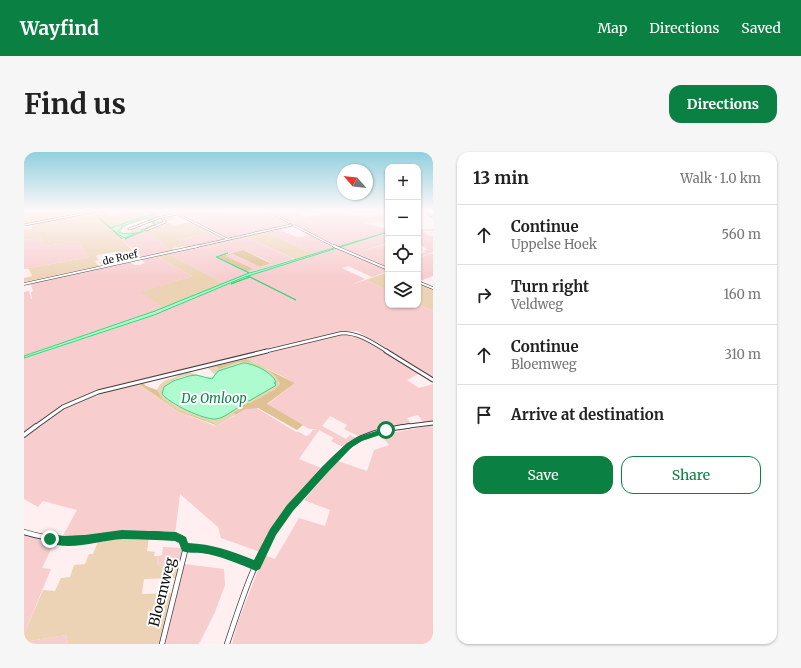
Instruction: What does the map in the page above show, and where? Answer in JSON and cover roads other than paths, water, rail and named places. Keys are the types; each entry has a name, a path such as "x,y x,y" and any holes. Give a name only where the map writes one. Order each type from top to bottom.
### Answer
{"street":[{"path":"215,233 227,239"},
{"name":"de Roef","path":"24,284 255,233"},
{"path":"308,233 385,268"},
{"path":"421,283 433,288"},
{"path":"24,435 35,425 62,407 98,392 342,333 353,333 362,336 433,380"},
{"path":"227,644 256,566 273,532 290,508 350,445 360,439 374,433 433,423"},
{"name":"Bloemweg","path":"24,532 50,539 64,540 85,540 122,535 176,537 183,540 186,547 162,644"},
{"path":"186,547 203,548 226,553 256,566"}],"water":[{"path":"117,233 120,233 139,233 125,239 135,234 124,238"},
{"path":"385,233 248,276 250,277 231,284 249,277 247,276 154,315 24,358 24,356 155,311 249,273 216,257 228,253 217,257 250,273"},
{"name":"De Omloop","path":"243,363 257,366 271,375 276,382 274,383 276,384 249,401 239,399 239,407 222,417 211,419 196,414 179,407 162,394 164,387 173,381 196,375 212,379 218,371"}]}
